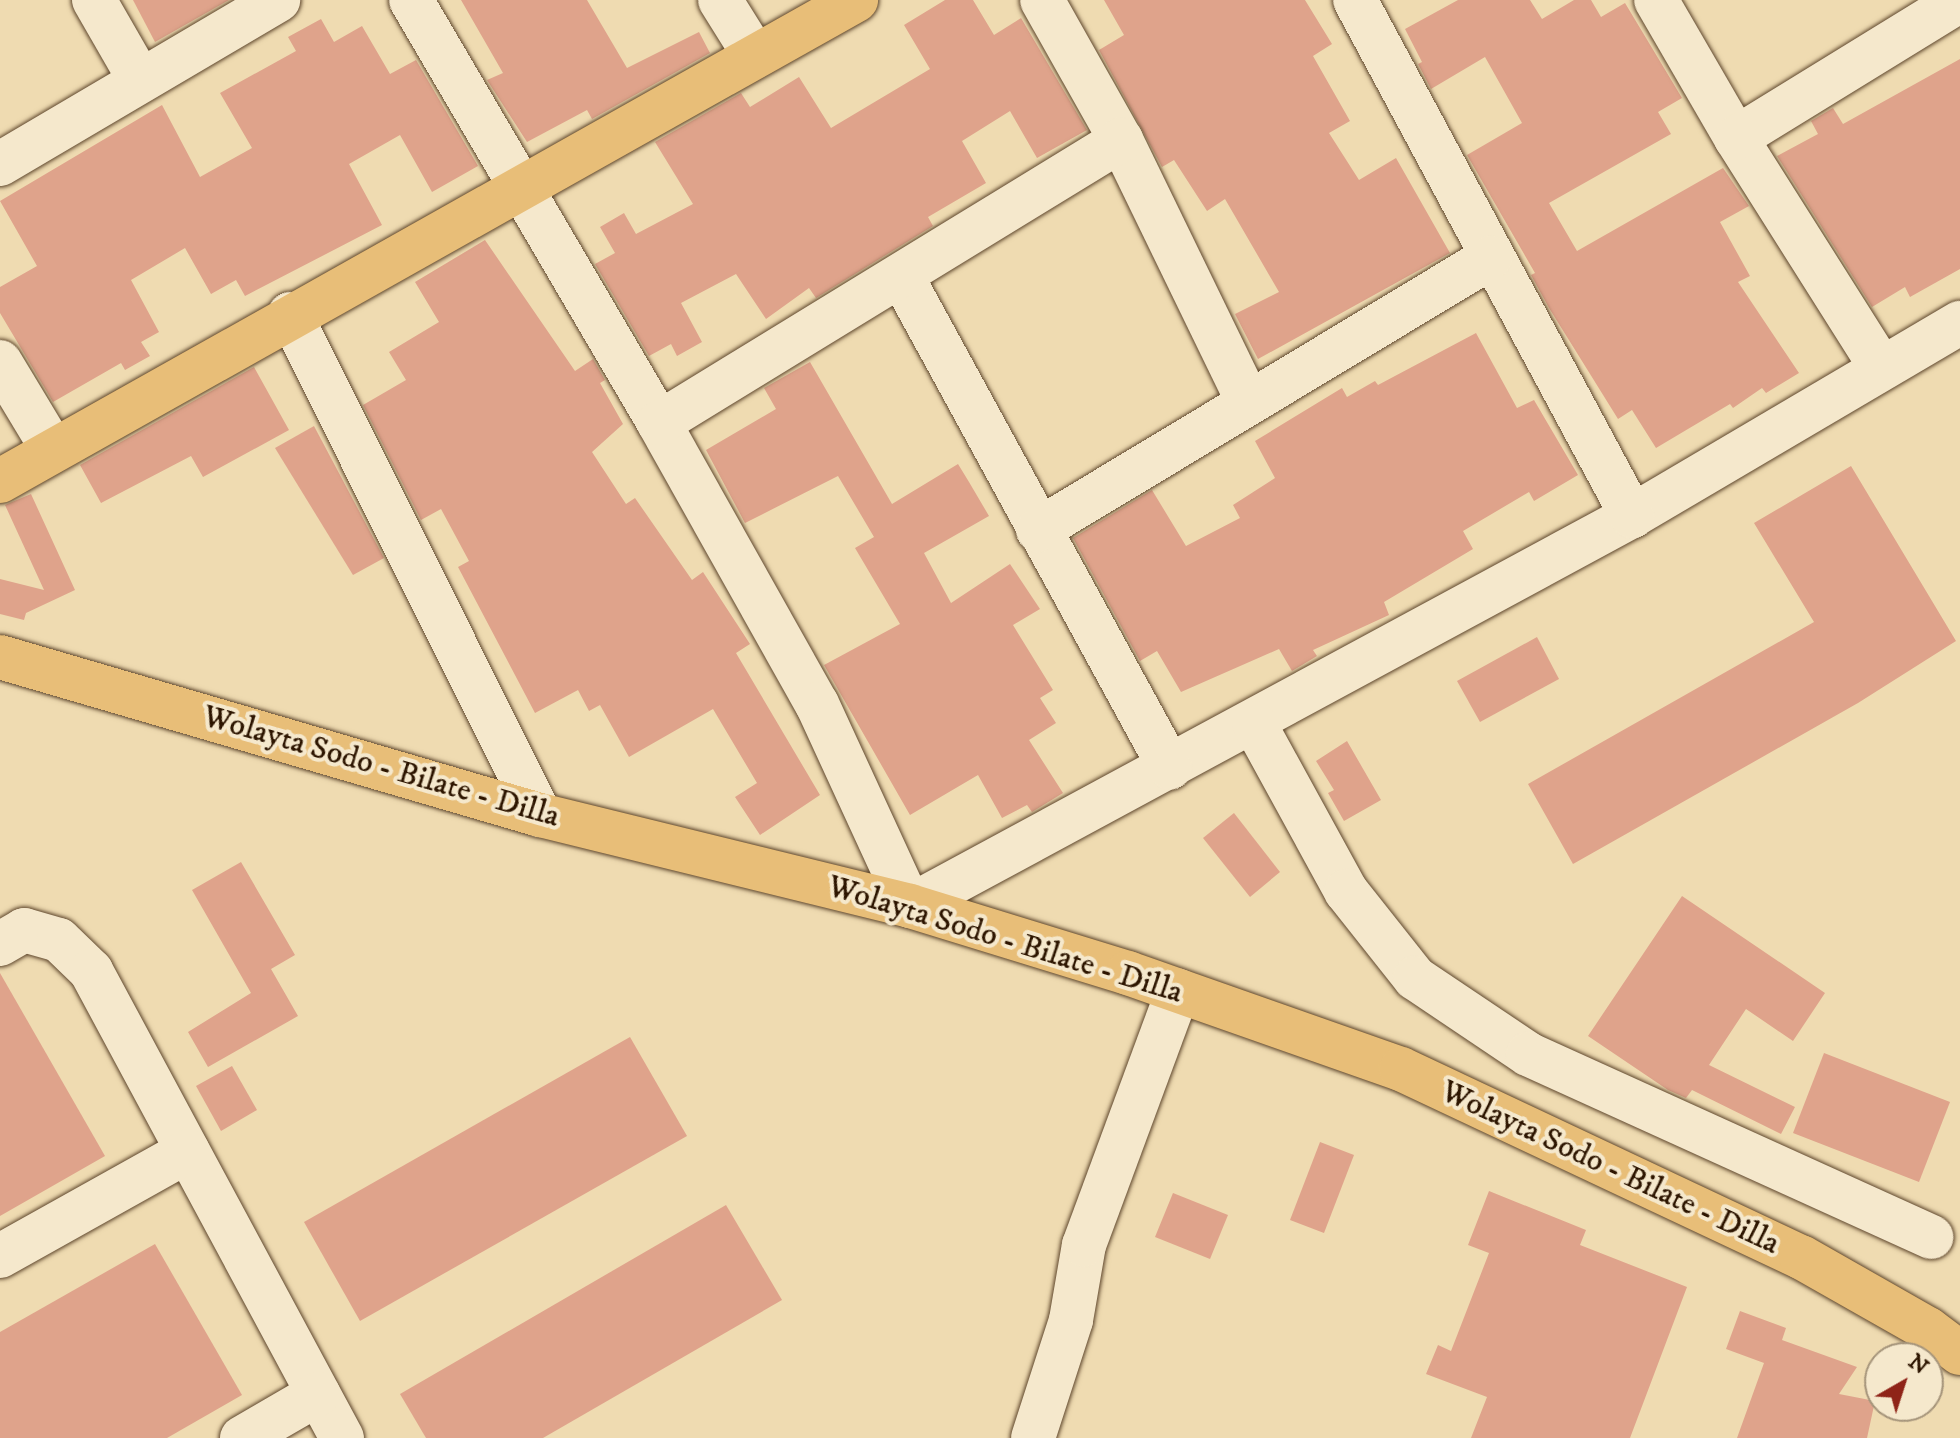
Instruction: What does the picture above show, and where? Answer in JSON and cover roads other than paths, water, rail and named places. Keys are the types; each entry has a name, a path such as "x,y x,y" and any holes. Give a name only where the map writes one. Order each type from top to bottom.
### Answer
{"main road":[{"path":"0,481 290,314 856,0"},
{"name":"Wolayta Sodo - Bilate - Dilla","path":"0,657 540,815 910,906 1178,991 1401,1069 1801,1257 1928,1329 1960,1353"}],"street":[{"path":"94,0 140,80"},
{"path":"0,164 278,0"},
{"path":"411,0 659,423 817,704 910,906 1254,723 1632,516 1880,366 1960,323"},
{"path":"720,0 755,56"},
{"path":"1042,0 1121,140 1248,401"},
{"path":"1656,0 1736,138 1880,366"},
{"path":"1736,138 1960,0"},
{"path":"1371,5 1490,258 1632,516"},
{"path":"659,423 902,277 1121,140"},
{"path":"1038,530 1490,258"},
{"path":"902,277 1170,768"},
{"path":"290,314 540,815"},
{"path":"0,362 53,450"},
{"path":"1254,723 1346,891 1415,978 1528,1054 1931,1237"},
{"path":"0,944 24,930 59,940 91,971 342,1438"},
{"path":"1033,1438 1071,1320 1084,1245 1178,991"},
{"path":"0,1256 188,1151"},
{"path":"242,1438 318,1394"}]}
